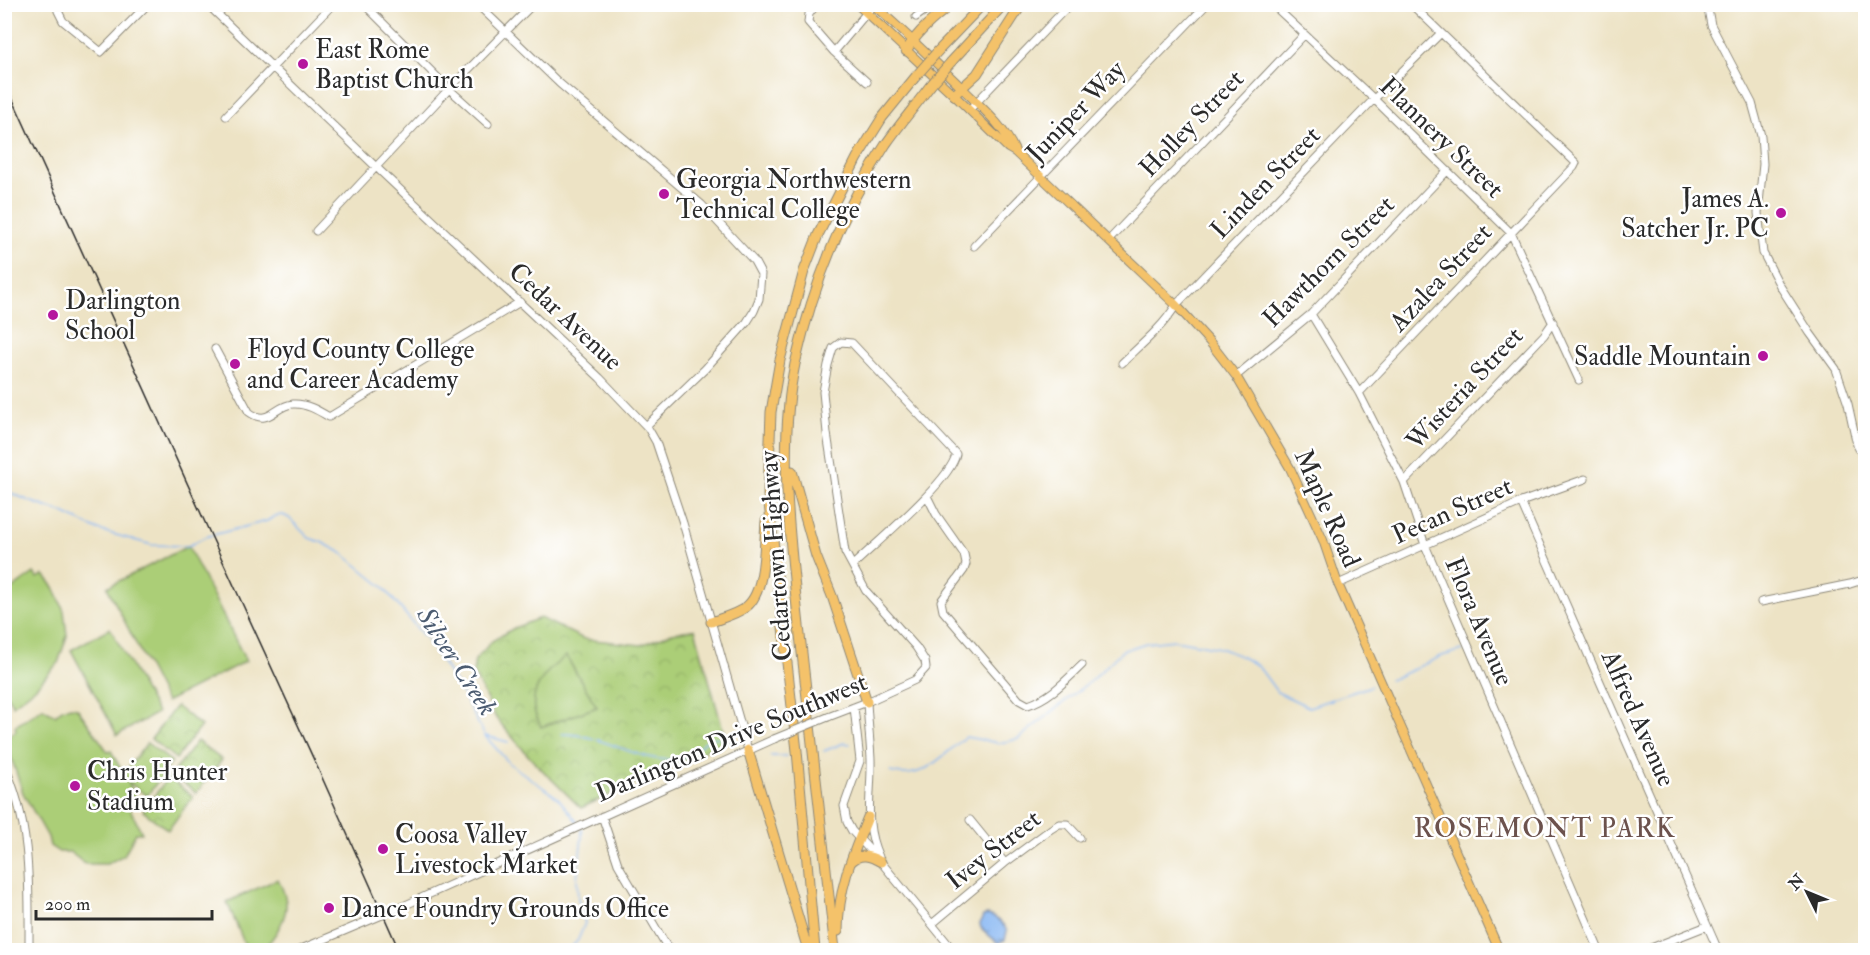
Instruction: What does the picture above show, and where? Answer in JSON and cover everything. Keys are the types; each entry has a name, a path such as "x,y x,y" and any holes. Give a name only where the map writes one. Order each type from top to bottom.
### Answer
{"highway":[{"path":"906,51 929,22 952,4"},
{"name":"Cedartown Highway","path":"815,951 800,780 768,495 771,412 780,360 804,271 818,235 857,158 893,103 983,4"},
{"name":"Cedartown Highway","path":"835,950 789,527 788,412 795,365 819,282 833,244 867,176 887,143 930,86 1004,4"},
{"path":"958,91 977,74 1022,4"},
{"path":"787,454 816,556 832,596 867,702"},
{"path":"711,622 747,606 760,584 768,495"},
{"path":"748,750 808,951"},
{"path":"835,950 840,894 868,817"},
{"path":"849,864 854,858 861,856 868,856 881,862"}],"main road":[{"name":"Maple Road","path":"857,4 932,75 976,102 995,122 1016,152"},
{"name":"Maple Road","path":"872,5 939,65 969,110 1176,305 1209,341 1236,376 1290,468 1323,540 1338,584 1499,951"}],"street":[{"path":"64,4 58,11 63,21 101,52 148,4"},
{"name":"Cedar Avenue","path":"207,4 619,396 646,426 656,442 673,493 748,750"},
{"path":"226,116 333,4"},
{"path":"364,4 449,89 488,124"},
{"path":"477,4 581,102 702,205 754,261 761,274 759,299 747,322 705,369 646,426"},
{"path":"316,231 375,166 533,4"},
{"path":"817,4 808,22 834,52 867,82"},
{"path":"916,17 934,4"},
{"path":"969,110 1070,4"},
{"name":"Juniper Way","path":"974,246 1207,4"},
{"name":"Flannery Street","path":"1272,4 1374,99 1511,233 1579,380"},
{"path":"1411,4 1441,33"},
{"path":"1707,4 1711,25 1752,104 1761,136 1763,164 1758,213 1763,253 1780,286 1836,369 1848,404 1857,445 1866,462"},
{"path":"834,52 872,5"},
{"name":"Linden Street","path":"1122,363 1374,99 1441,33"},
{"name":"Azalea Street","path":"1359,393 1576,163 1441,33"},
{"name":"Holley Street","path":"1109,240 1304,35"},
{"name":"Hawthorn Street","path":"1236,376 1311,314 1447,171"},
{"path":"215,349 249,412 254,416 260,418 271,415 282,407 293,404 306,406 329,417 520,302"},
{"name":"Flora Avenue","path":"1311,314 1359,393 1404,482 1425,545 1599,951"},
{"name":"Wisteria Street","path":"1404,482 1544,335 1553,322"},
{"path":"841,342 852,343 956,454 951,469 927,496 853,565 845,552 823,392 833,348 841,342"},
{"name":"Pecan Street","path":"1338,584 1521,502 1585,479"},
{"path":"927,496 936,514 964,554 966,564 941,601 943,611 1019,700 1028,705 1038,702 1047,697 1082,665"},
{"name":"Alfred Avenue","path":"1521,502 1718,951"},
{"name":"Darlington Drive Southwest","path":"299,951 748,750 915,680 926,668 925,661 916,647 866,591 853,565"},
{"path":"1761,602 1866,579"},
{"path":"867,702 871,760 868,817 873,843 881,862"},
{"path":"854,707 860,761 844,806 849,827 881,862 953,951"},
{"path":"4,765 14,786 27,849 29,951"},
{"path":"599,817 618,864 669,951"},
{"path":"970,820 1005,862"},
{"name":"Ivey Street","path":"932,924 1005,862 1059,824 1067,824 1080,838"},
{"path":"1646,951 1707,926"}],"green space":[{"path":"188,546 246,661 166,702 107,587"},
{"path":"34,573 37,578 44,575 54,587 64,611 67,636 58,663 35,688 13,705 5,693 5,594"},
{"path":"540,618 584,639 641,645 672,633 695,629 726,741 581,808 532,760 496,718 473,672 475,660 492,641 514,628"},
{"path":"110,628 157,713 117,735 71,650"},
{"path":"566,656 597,707 541,727 534,710 535,692 548,672"},
{"path":"176,706 201,726 176,759 151,739"},
{"name":"Chris Hunter Stadium","path":"43,708 55,715 62,709 77,708 108,752 111,751 135,795 126,801 142,833 136,833 124,855 107,864 85,864 70,852 59,852 50,846 48,837 23,793 6,742 8,737 16,731 15,726"},
{"path":"197,741 222,760 196,793 172,774"},
{"path":"147,743 172,762 147,796 127,781 123,774"},
{"path":"168,777 193,797 168,830 143,811"},
{"path":"278,879 286,904 280,926 272,939 262,948 247,950 227,902"}],"water":[{"path":"988,915 1004,925 1007,931 1005,940 998,943 981,928 983,916"}],"waterway":[{"name":"Silver Creek","path":"4,490 61,512 98,530 152,545 188,546 205,537 267,521 275,516 283,515 289,518 309,538 342,553 382,586 428,641 462,693 485,736 510,764 558,798 579,824"},
{"path":"890,772 902,774 923,770 966,737 999,743 1018,739 1094,678 1122,651 1146,643 1175,640 1220,648 1238,655 1258,666 1277,692 1309,707 1371,686"},
{"path":"1390,680 1442,656 1463,650"},
{"path":"562,734 590,738 634,753 662,759 684,757 713,738 730,740"},
{"path":"486,736 508,742"},
{"path":"824,751 844,743 850,744"},
{"path":"770,756 786,756"},
{"name":"Silver Creek","path":"569,950 578,940 585,923 578,899 577,878 582,828"}],"railway":[{"path":"4,80 399,950"}],"place":[{"name":"East Rome Baptist Church","path":"303,64"},
{"name":"Georgia Northwestern Technical College","path":"664,194"},
{"name":"James A. Satcher Jr. PC","path":"1781,213"},
{"name":"Darlington School","path":"53,315"},
{"name":"Saddle Mountain","path":"1763,356"},
{"name":"Floyd County College and Career Academy","path":"235,364"},
{"name":"Chris Hunter Stadium","path":"75,786"},
{"name":"Coosa Valley Livestock Market","path":"383,849"},
{"name":"Dance Foundry Grounds Office","path":"329,908"}],"district":[{"name":"ROSEMONT PARK","path":"1545,828"}]}
